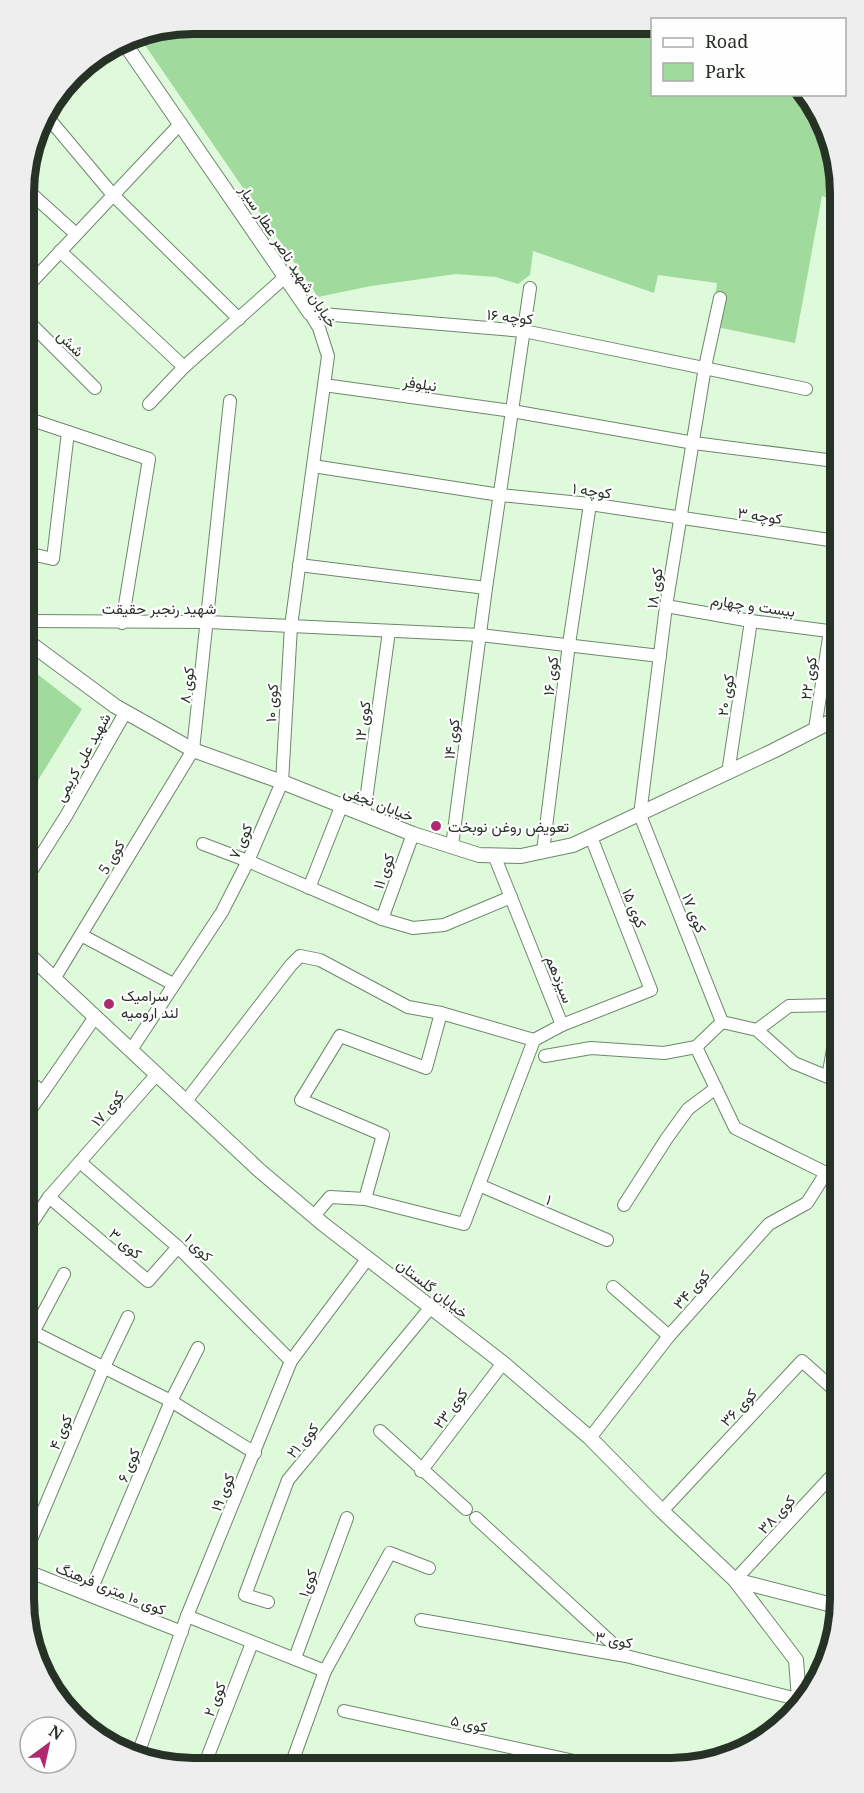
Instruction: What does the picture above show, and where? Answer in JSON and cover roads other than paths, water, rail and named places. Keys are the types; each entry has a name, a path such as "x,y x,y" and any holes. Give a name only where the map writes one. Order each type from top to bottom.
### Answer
{"street":[{"name":"خیابان شهید ناصر عطار سیار","path":"129,49 310,313 319,328 328,356 291,626"},
{"path":"52,122 113,195 239,319"},
{"path":"35,278 181,123"},
{"path":"35,196 76,234"},
{"path":"60,251 184,367"},
{"path":"149,404 184,367 285,277"},
{"name":"کوی ۱۴","path":"452,846 486,588 530,288"},
{"name":"کوی ۱۸","path":"640,815 679,519 694,443 705,367 720,298"},
{"name":"کوچه ۱۶","path":"310,313 524,331 806,389"},
{"name":"شش","path":"35,329 95,388"},
{"name":"نیلوفر","path":"324,385 512,411 694,443 830,460"},
{"name":"کوی ۸","path":"193,750 230,401"},
{"path":"35,421 149,459 122,623"},
{"path":"35,555 53,559 68,432"},
{"name":"کوچه ۱","path":"313,466 500,495 590,504 679,519"},
{"name":"کوی ۱۶","path":"543,851 569,644 590,504"},
{"name":"کوچه ۳","path":"679,519 830,540"},
{"path":"299,565 486,588"},
{"name":"بیست و چهارم","path":"666,606 752,621 830,631"},
{"name":"شهید رنجبر حقیقت","path":"35,621 208,622 480,635 660,656"},
{"name":"کوی ۲۰","path":"728,773 752,621"},
{"name":"کوی ۱۰","path":"282,782 291,626"},
{"name":"کوی ۱۲","path":"364,815 389,631"},
{"name":"خیابان نجفی","path":"35,647 125,712 193,750 282,782 413,834 479,855 521,856 573,845 728,773 830,722"},
{"name":"کوی ۲۲","path":"815,729 830,649"},
{"name":"شهید علی کریمی","path":"35,866 66,816 125,712"},
{"name":"کوی 5","path":"54,979 193,750"},
{"name":"کوی ۷","path":"131,1050 222,912 248,861 282,782"},
{"path":"309,888 341,807"},
{"name":"کوی ۱۷","path":"640,815 722,1022"},
{"name":"کوی ۱۱","path":"382,919 413,834"},
{"name":"کوی ۱۵","path":"591,837 651,990"},
{"path":"203,844 382,919 413,928 444,925 511,897"},
{"name":"سیزدهم","path":"494,855 562,1025 651,990"},
{"path":"81,935 173,984"},
{"path":"186,1101 300,956 320,960 408,1006 441,1013 534,1040"},
{"name":"خیابان گلستان","path":"34,960 259,1170 314,1216 503,1363 590,1438 735,1580 829,1604"},
{"path":"757,1030 789,1006 829,1005"},
{"path":"365,1199 383,1135 301,1100 339,1036 426,1068 441,1013"},
{"path":"34,1104 95,1017"},
{"path":"545,1056 591,1048 664,1053 696,1047 722,1022 757,1030 794,1063 828,1077 829,1069"},
{"path":"314,1216 330,1197 365,1199 464,1224 534,1040 562,1025"},
{"path":"696,1047 735,1128 829,1172"},
{"name":"کوی ۱۷","path":"34,1219 50,1197 157,1074"},
{"path":"34,1086 43,1092"},
{"path":"624,1205 688,1109 716,1088"},
{"name":"کوی ۱","path":"80,1162 178,1247 291,1361"},
{"name":"کوی ۳۴","path":"590,1438 669,1336 769,1224 807,1203 829,1176"},
{"name":"۱","path":"479,1185 608,1240"},
{"name":"کوی ۳","path":"50,1197 148,1281 178,1247"},
{"name":"کوی ۱۹","path":"140,1749 187,1616 291,1361 368,1258"},
{"path":"34,1327 64,1274"},
{"path":"613,1287 669,1336"},
{"name":"کوی ۲۱","path":"268,1602 245,1595 288,1480 431,1307"},
{"name":"کوی ۴","path":"34,1532 104,1367 128,1317"},
{"path":"34,1336 104,1367 171,1401 255,1453"},
{"name":"کوی ۶","path":"89,1595 171,1401 198,1348"},
{"name":"کوی ۳۶","path":"662,1511 802,1361 829,1385"},
{"name":"کوی ۲۳","path":"421,1471 503,1363"},
{"path":"380,1431 421,1471 626,1656"},
{"name":"کوی ۳۸","path":"735,1580 829,1479"},
{"name":"کوی۱","path":"295,1658 347,1518"},
{"path":"294,1758 325,1671 390,1553 429,1568"},
{"name":"کوی ۱۰ متری فرهنگ","path":"34,1574 182,1632"},
{"path":"735,1580 796,1660 799,1693"},
{"path":"187,1616 325,1671"},
{"name":"کوی ۳","path":"422,1620 626,1656 792,1702"},
{"name":"کوی ۲","path":"207,1758 252,1643"},
{"name":"کوی ۵","path":"344,1711 560,1758"}],"place":[{"name":"تعویض روغن نوبخت","path":"436,826"},
{"name":"سرامیک لند ارومیه","path":"109,1004"}]}
